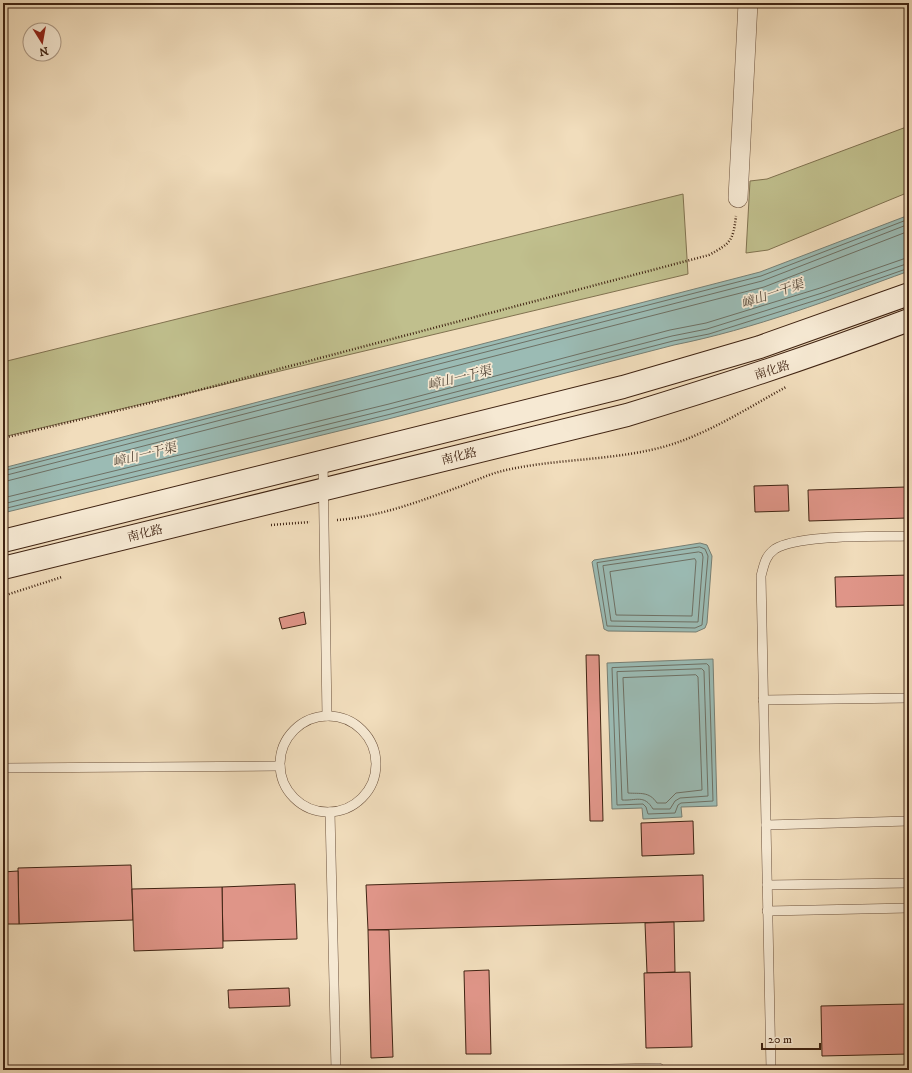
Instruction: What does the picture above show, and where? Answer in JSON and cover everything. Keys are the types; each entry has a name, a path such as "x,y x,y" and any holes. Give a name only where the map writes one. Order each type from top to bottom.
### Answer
{"main road":[{"path":"3,541 623,388 704,365 799,334 909,294"},
{"name":"南化路","path":"3,568 627,415 712,390 807,358 909,320"}],"street":[{"path":"738,198 748,3"}],"lane":[{"path":"323,461 327,716"},
{"path":"771,1070 761,576 766,558 775,549 790,543 810,540 909,536"},
{"path":"763,700 909,698"},
{"path":"327,716 344,719 358,727 369,739 375,754 376,771 370,786 360,800 346,809 330,812 315,810 301,804 290,794 282,781 280,766 282,751 288,737 299,726 312,719 327,716"},
{"path":"3,768 280,766"},
{"path":"330,812 336,1070"},
{"path":"766,825 909,821"},
{"path":"767,885 909,883"},
{"path":"767,911 909,908"},
{"path":"561,1070 659,1068"}],"path":[{"path":"3,438 158,401 709,255 727,245 733,237 738,198"},
{"path":"263,527 354,519 389,511 501,472 554,461 623,455 656,449 696,436 792,384"},
{"path":"3,596 67,575"}],"shaded area":[{"path":"909,126 909,192 768,250 746,253 750,181 767,179"},
{"path":"683,194 688,274 3,437 3,362"}],"water":[{"name":"嶂山一干渠","path":"909,215 909,271 763,322 734,331 674,345 392,418 3,513 3,468 760,272"},
{"path":"700,543 707,545 712,556 707,623 705,628 696,632 608,631 604,629 592,562 594,560"},
{"path":"713,659 717,806 681,807 682,817 643,819 642,808 612,809 607,663"}],"building":[{"path":"788,485 789,511 755,512 754,486"},
{"path":"906,487 907,518 809,521 808,490"},
{"path":"909,575 909,605 836,607 835,577"},
{"path":"304,612 306,624 282,629 279,618"},
{"path":"586,655 599,655 603,821 590,821"},
{"path":"693,821 694,854 642,856 641,823"},
{"path":"131,865 133,920 19,924 18,868"},
{"path":"18,871 19,924 3,924 3,872"},
{"path":"703,875 704,921 368,930 366,885"},
{"path":"295,884 297,939 223,941 222,887"},
{"path":"222,887 223,948 134,951 132,889"},
{"path":"674,922 675,972 647,973 645,923"},
{"path":"368,930 389,930 393,1057 371,1058"},
{"path":"489,970 491,1054 466,1054 464,971"},
{"path":"690,972 692,1047 646,1048 644,973"},
{"path":"289,988 290,1006 229,1008 228,990"},
{"path":"909,1004 909,1054 822,1056 821,1006"}]}
